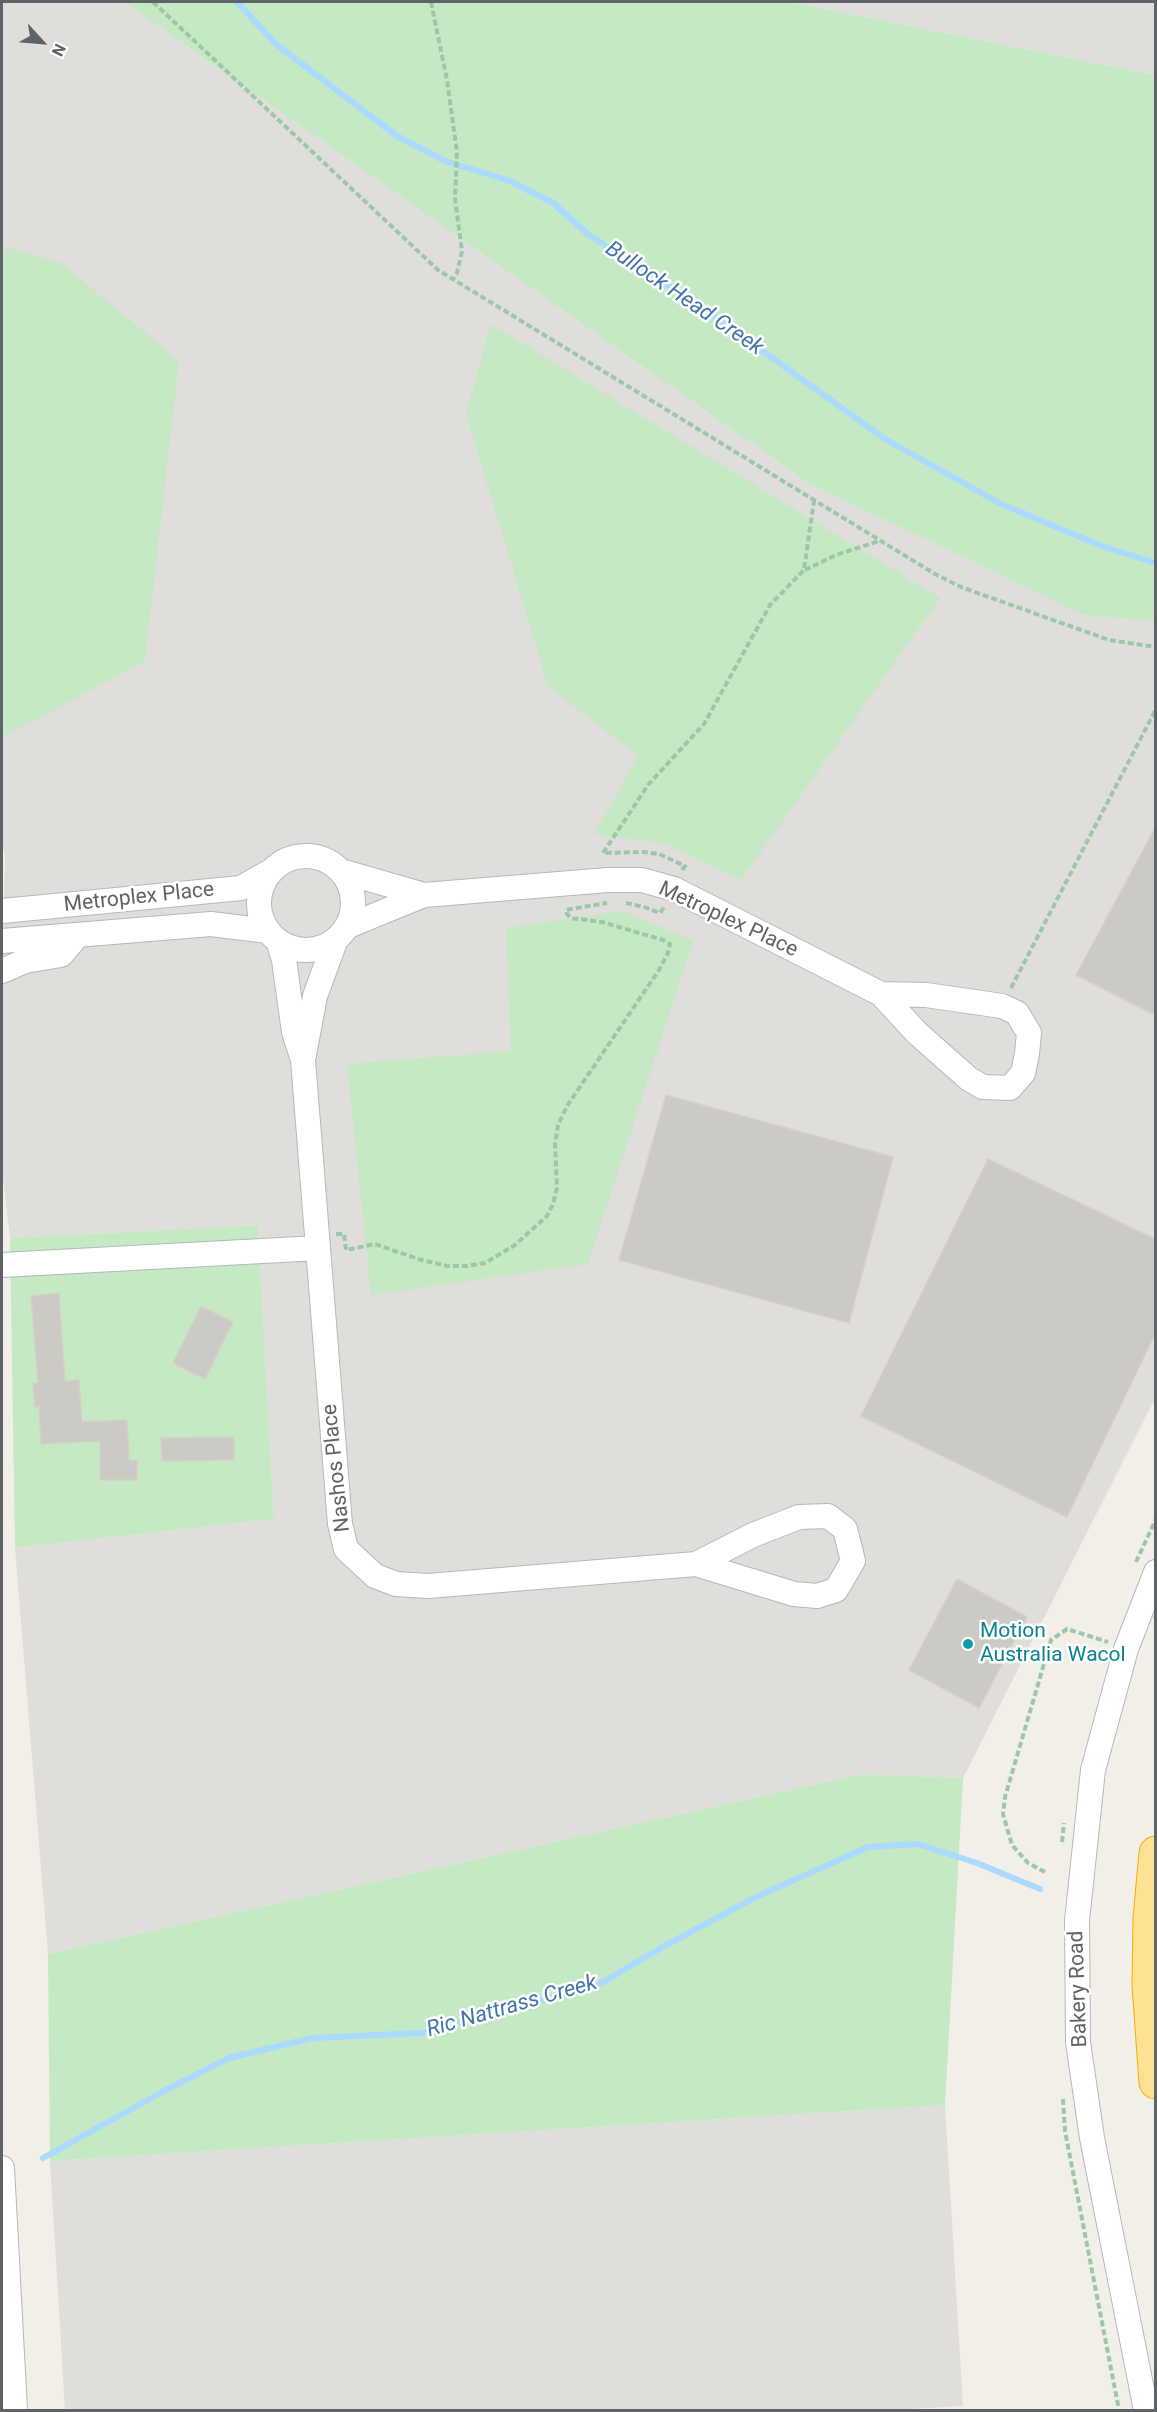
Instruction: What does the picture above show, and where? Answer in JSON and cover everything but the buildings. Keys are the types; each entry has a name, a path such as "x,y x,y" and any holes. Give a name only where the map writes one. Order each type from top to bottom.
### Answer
{"highway":[{"path":"1155,1853 1150,1918 1149,1986 1155,2082"}],"street":[{"path":"300,856 315,857 329,862 340,871 349,884 353,898 352,913 341,933 324,947 309,950 294,949 274,937 261,917 259,901 263,885 271,871 284,861 300,856"},
{"name":"Metroplex Place","path":"4,909 241,888 271,871"},
{"name":"Metroplex Place","path":"340,871 424,895"},
{"name":"Metroplex Place","path":"341,933 424,895 608,880 642,880 674,890 881,994 917,1033 969,1079 983,1087 1010,1088 1023,1073 1029,1033 1017,1013 1002,1006 926,995 881,994"},
{"name":"Metroplex Place","path":"2,941 210,924 274,937"},
{"name":"Nashos Place","path":"303,1060 315,996 341,933"},
{"path":"2,971 25,961 62,956 78,935"},
{"name":"Nashos Place","path":"274,937 284,960 294,1032 303,1060 339,1524 346,1549 375,1576 396,1584 428,1586 696,1564 794,1594 817,1596 836,1590 854,1562 845,1529 828,1516 799,1517 753,1535 696,1564"},
{"path":"2,1265 317,1241"},
{"name":"Bakery Road","path":"1146,2410 1092,2138 1078,2043 1077,1921 1093,1770 1125,1649 1155,1572"},
{"path":"2,2168 15,2410"}],"path":[{"path":"153,2 438,270 934,574 1109,640 1155,647"},
{"path":"431,2 447,80 457,152 455,199 462,252 457,273 453,279"},
{"path":"804,570 814,501"},
{"path":"317,1241 344,1234 346,1250 375,1244 418,1259 447,1266 466,1266 485,1263 515,1245 547,1216 557,1188 555,1144 558,1125 567,1106 659,970 670,944 633,929 571,918 566,910 617,902 644,907 660,913 685,866 676,861 644,852 603,853 648,785 704,724 770,606 804,570 836,555 880,541"},
{"path":"1002,1006 1155,709"},
{"path":"1045,1872 1028,1863 1012,1845 1003,1814 1005,1797 1051,1640 1067,1629 1084,1632 1125,1649"}],"shaded area":[{"path":"2,2 124,2 808,483 1083,615 1155,621 1155,1398 963,1778 862,1774 48,1954 15,1548 274,1519 258,1225 10,1238 2,1171 2,980 5,855 2,844"},
{"path":"790,2 1155,2 1155,75"},
{"path":"945,2105 963,2406 894,2410 65,2410 50,2161"}],"green space":[{"path":"124,2 790,2 1155,75 1155,621 1083,615 808,483"},
{"path":"2,246 61,263 179,361 145,661 2,738"},
{"path":"491,324 940,598 741,880 663,843 594,834 638,756 548,686 466,414"},
{"path":"623,911 693,941 588,1264 371,1295 347,1064 511,1051 506,928"},
{"path":"258,1225 274,1519 15,1548 10,1238"},
{"path":"862,1774 963,1778 945,2105 50,2161 48,1954"}],"waterway":[{"name":"Bullock Head Creek","path":"237,2 277,45 397,136 445,161 510,181 553,203 589,235 696,303 885,439 1001,504 1104,547 1156,563"},
{"name":"Ric Nattrass Creek","path":"43,2158 229,2058 312,2038 422,2033 593,1988 659,1949 756,1897 868,1847 918,1844 977,1863 1040,1889"}],"place":[{"name":"Motion Australia Wacol","path":"968,1644"}]}
